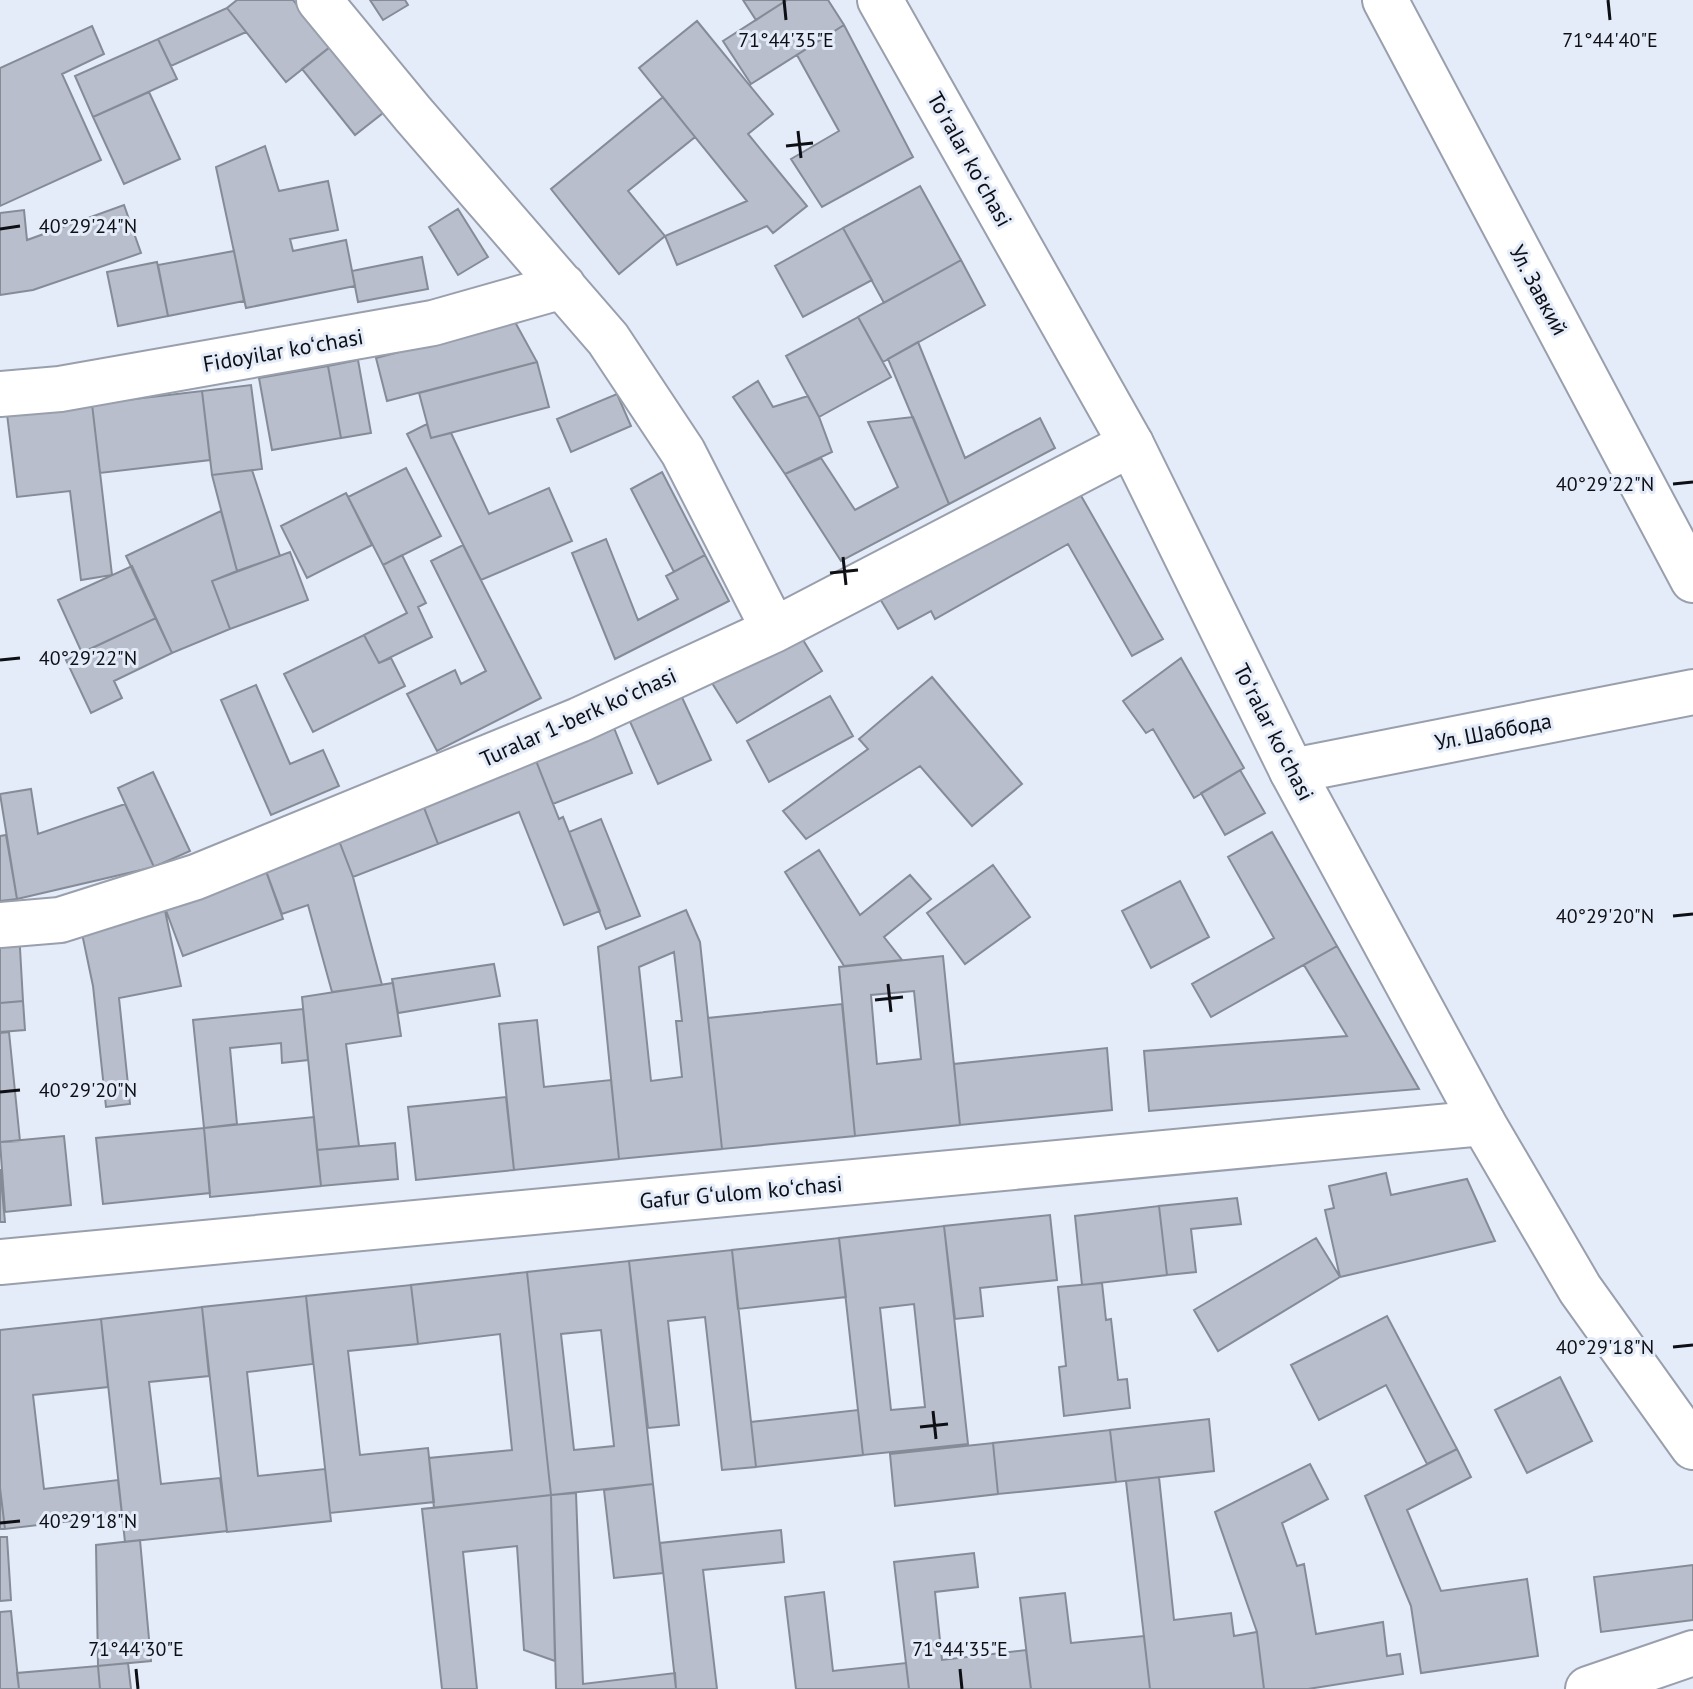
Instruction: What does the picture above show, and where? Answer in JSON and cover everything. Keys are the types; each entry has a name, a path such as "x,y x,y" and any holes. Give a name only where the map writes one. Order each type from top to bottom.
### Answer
{"street":[{"path":"319,0 413,114 608,339 683,452 774,630"},
{"name":"Toʻralar koʻchasi","path":"880,0 1131,444 1292,771 1483,1123 1580,1289 1693,1446"},
{"name":"Ул. Завкий","path":"1385,0 1693,580"},
{"name":"Fidoyilar koʻchasi","path":"0,394 60,389 433,323 563,286"},
{"name":"Turalar 1-berk koʻchasi","path":"0,925 60,920 196,877 579,720 774,630 1131,444"},
{"name":"Ул. Шаббода","path":"1292,771 1693,692"},
{"name":"Gafur Gʻulom koʻchasi","path":"0,1262 1483,1123"},
{"path":"1588,1689 1693,1653"}],"building":[{"path":"237,0 293,0 330,47 286,82 227,8"},
{"path":"370,0 405,0 408,5 383,20"},
{"path":"743,0 787,0 756,20"},
{"path":"787,0 828,0 844,25 751,84 723,41"},
{"path":"227,8 246,32 171,66 158,39"},
{"path":"697,21 773,114 748,134 807,206 773,233 767,226 677,265 665,236 747,201 639,68"},
{"path":"844,25 913,157 822,207 791,159 839,131 797,55"},
{"path":"92,26 104,54 62,74 101,160 0,206 0,68"},
{"path":"158,39 177,79 93,117 75,76"},
{"path":"330,47 383,113 355,135 302,69"},
{"path":"149,92 180,159 124,184 93,117"},
{"path":"663,97 695,137 628,191 665,236 619,274 551,189"},
{"path":"265,146 279,191 328,181 338,230 290,239 293,251 346,240 355,286 246,308 216,167"},
{"path":"920,186 961,260 884,303 843,228"},
{"path":"124,205 141,253 33,290 0,295 0,213 24,210 27,240"},
{"path":"458,209 488,257 458,275 429,227"},
{"path":"843,228 872,280 803,317 775,266"},
{"path":"234,251 244,301 168,316 158,265"},
{"path":"422,257 428,289 358,302 352,271"},
{"path":"961,260 985,305 883,362 858,317"},
{"path":"157,262 168,316 118,326 107,272"},
{"path":"858,317 891,377 819,417 786,356"},
{"path":"515,322 537,362 387,401 376,358"},
{"path":"918,342 965,458 1040,418 1055,448 949,504 888,359"},
{"path":"358,360 371,433 341,438 328,366"},
{"path":"537,362 549,407 431,438 419,393"},
{"path":"328,366 341,438 272,450 259,378"},
{"path":"758,381 773,407 808,396 832,452 785,474 733,397"},
{"path":"251,385 262,469 212,475 202,391"},
{"path":"202,391 210,460 100,473 92,404"},
{"path":"617,394 631,426 571,452 557,419"},
{"path":"92,404 112,575 81,580 70,491 17,497 7,414"},
{"path":"913,417 949,504 841,561 785,474 821,458 855,510 898,487 868,422"},
{"path":"427,424 431,438 451,433 489,514 549,488 572,541 481,580 407,434"},
{"path":"406,468 441,536 383,565 348,497"},
{"path":"252,470 280,556 237,571 212,475"},
{"path":"662,472 705,555 674,572 631,489"},
{"path":"1072,480 1163,639 1132,656 1068,544 935,619 931,611 898,629 876,592"},
{"path":"346,493 372,545 307,578 281,526"},
{"path":"221,511 237,571 212,581 230,629 172,653 126,556"},
{"path":"606,539 638,620 678,599 666,576 705,555 729,601 615,659 572,553"},
{"path":"463,545 541,698 437,751 407,694 455,670 461,684 486,671 431,561"},
{"path":"290,552 308,600 230,629 212,581"},
{"path":"402,555 426,603 418,607 432,637 379,663 364,635 407,613 383,565"},
{"path":"132,566 156,618 82,653 58,600"},
{"path":"156,618 172,653 114,681 122,698 91,713 66,660"},
{"path":"792,622 822,671 737,723 707,675"},
{"path":"364,635 379,663 391,658 405,686 313,732 284,674"},
{"path":"1181,658 1244,768 1194,798 1153,729 1146,733 1123,701"},
{"path":"932,677 1022,784 972,826 920,766 806,839 783,811 868,749 859,739"},
{"path":"256,685 290,764 323,750 339,786 271,815 221,700"},
{"path":"679,691 711,760 658,784 627,715"},
{"path":"830,696 853,736 769,782 747,741"},
{"path":"610,718 632,773 553,804 531,748"},
{"path":"531,748 559,819 563,817 600,911 564,925 519,812 438,844 418,792"},
{"path":"1240,770 1265,813 1225,835 1201,793"},
{"path":"153,772 190,851 154,867 118,788"},
{"path":"31,789 38,834 125,804 154,867 17,899 0,794"},
{"path":"418,792 438,844 353,877 333,825"},
{"path":"601,819 640,916 606,929 569,832"},
{"path":"333,825 353,877 382,985 332,992 308,905 282,914 262,860"},
{"path":"1272,832 1337,946 1211,1017 1192,984 1274,938 1228,857"},
{"path":"6,835 17,899 0,901 0,836"},
{"path":"819,850 860,915 910,875 931,899 884,937 902,960 844,966 785,872"},
{"path":"262,860 283,919 183,956 161,897"},
{"path":"993,865 1030,917 965,964 927,913"},
{"path":"1180,881 1209,937 1151,968 1122,911"},
{"path":"164,906 181,986 119,998 130,1104 106,1107 93,986 80,924"},
{"path":"686,910 700,942 722,1149 619,1159 598,947","holes":["674,952 682,1021 676,1021 682,1077 651,1081 639,967"]},
{"path":"19,931 23,1001 0,1003 0,932"},
{"path":"1337,946 1419,1089 1149,1111 1144,1051 1347,1036 1304,965"},
{"path":"943,956 960,1125 855,1136 839,967","holes":["914,991 921,1059 877,1064 871,995"]},
{"path":"494,964 500,996 398,1013 392,979"},
{"path":"393,983 401,1036 346,1044 359,1146 317,1150 302,997"},
{"path":"23,1001 25,1030 0,1032 0,1003"},
{"path":"842,1004 855,1136 722,1149 708,1018"},
{"path":"303,1009 308,1060 282,1063 281,1043 230,1048 237,1124 204,1128 193,1020"},
{"path":"537,1020 544,1087 611,1080 619,1159 514,1170 499,1024"},
{"path":"9,1032 20,1141 0,1142 0,1033"},
{"path":"1107,1048 1112,1110 960,1125 954,1064"},
{"path":"506,1097 514,1170 416,1180 408,1107"},
{"path":"314,1117 321,1186 210,1197 204,1128"},
{"path":"204,1128 210,1193 103,1204 96,1138"},
{"path":"64,1136 71,1205 5,1212 0,1142"},
{"path":"395,1143 398,1179 321,1186 317,1150"},
{"path":"0,1169 5,1222 0,1222"},
{"path":"1386,1173 1391,1195 1467,1179 1495,1241 1340,1277 1325,1210 1334,1208 1329,1186"},
{"path":"1237,1198 1241,1224 1191,1229 1196,1272 1167,1275 1159,1206"},
{"path":"1159,1206 1167,1275 1082,1285 1075,1216"},
{"path":"1050,1215 1057,1280 980,1288 983,1316 955,1319 944,1226"},
{"path":"944,1226 968,1444 863,1455 839,1238","holes":["914,1304 925,1407 891,1410 880,1308"]},
{"path":"839,1238 846,1297 738,1309 732,1250"},
{"path":"1316,1238 1340,1277 1218,1351 1194,1310"},
{"path":"732,1250 756,1467 722,1470 705,1317 668,1321 679,1425 648,1428 629,1261"},
{"path":"629,1261 653,1484 551,1495 527,1272","holes":["601,1330 614,1446 574,1450 561,1334"]},
{"path":"527,1272 551,1495 434,1508 429,1458 512,1450 500,1334 418,1344 411,1285"},
{"path":"1102,1283 1106,1320 1111,1319 1118,1380 1127,1379 1130,1408 1064,1416 1059,1367 1066,1366 1058,1287"},
{"path":"411,1285 418,1344 348,1351 360,1455 428,1448 434,1502 330,1513 306,1296"},
{"path":"306,1296 313,1364 247,1372 258,1476 325,1469 331,1521 227,1532 202,1307"},
{"path":"202,1307 209,1376 149,1382 161,1484 220,1478 227,1531 125,1542 101,1319"},
{"path":"1387,1316 1457,1449 1427,1464 1386,1385 1319,1420 1291,1365"},
{"path":"101,1319 108,1387 33,1395 44,1489 118,1480 122,1515 5,1529 0,1488 0,1330"},
{"path":"1560,1377 1592,1441 1527,1473 1495,1410"},
{"path":"858,1410 863,1455 756,1467 751,1422"},
{"path":"1209,1419 1214,1471 1116,1482 1110,1430"},
{"path":"1110,1430 1116,1482 998,1494 993,1443"},
{"path":"993,1443 998,1494 895,1506 890,1454"},
{"path":"1457,1449 1471,1477 1407,1510 1441,1591 1527,1579 1538,1656 1421,1673 1411,1606 1365,1496"},
{"path":"1310,1464 1328,1499 1282,1523 1297,1566 1304,1564 1316,1634 1383,1622 1387,1656 1400,1654 1403,1674 1308,1689 1264,1689 1257,1632 1215,1512"},
{"path":"1159,1477 1174,1620 1231,1613 1234,1636 1257,1632 1264,1689 1150,1689 1126,1481"},
{"path":"653,1484 663,1573 614,1578 604,1490"},
{"path":"0,1488 5,1529 0,1529"},
{"path":"576,1493 583,1684 675,1673 676,1689 556,1689 551,1495"},
{"path":"551,1495 555,1661 524,1650 517,1546 463,1552 477,1689 442,1689 422,1509"},
{"path":"781,1530 784,1562 703,1570 717,1689 676,1689 660,1543"},
{"path":"0,1537 7,1537 11,1600 0,1601"},
{"path":"140,1540 151,1661 98,1666 96,1545"},
{"path":"974,1553 978,1587 935,1592 942,1660 1026,1650 1031,1689 909,1689 894,1562"},
{"path":"1693,1565 1693,1620 1601,1632 1594,1577"},
{"path":"824,1592 833,1671 906,1663 909,1689 796,1689 785,1597"},
{"path":"1065,1593 1071,1643 1144,1636 1150,1689 1031,1689 1020,1598"},
{"path":"11,1611 19,1689 0,1689 0,1612"},
{"path":"128,1663 131,1689 100,1689 98,1666"},
{"path":"98,1666 100,1689 19,1689 17,1673"}]}
